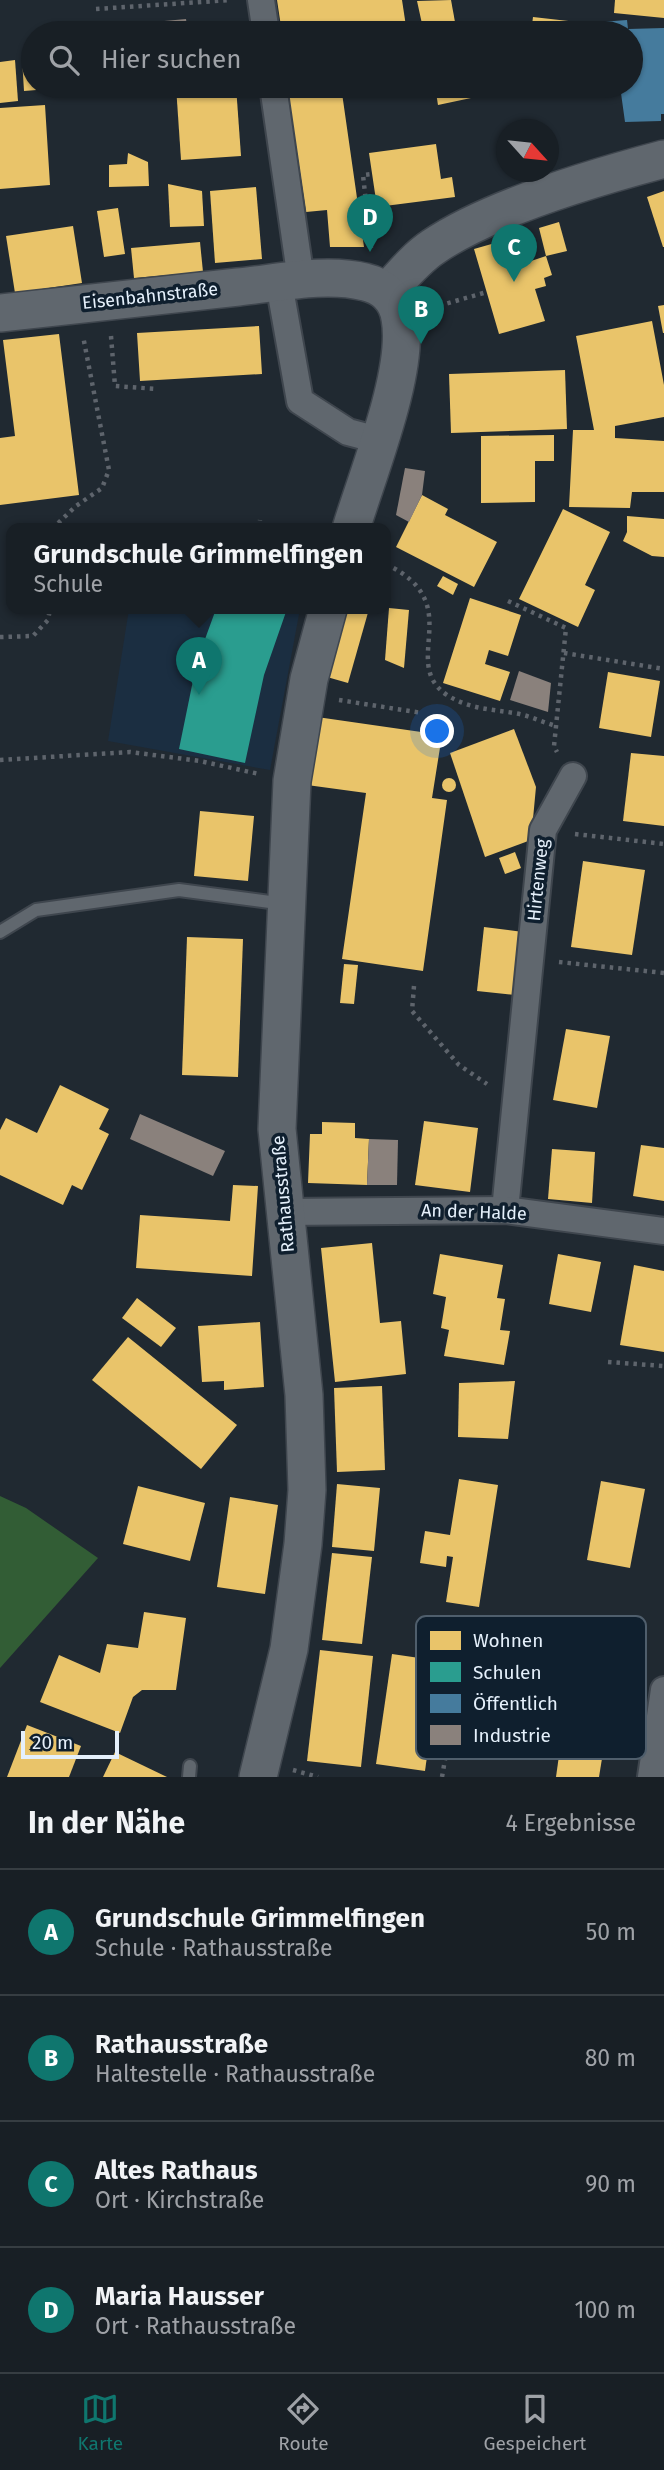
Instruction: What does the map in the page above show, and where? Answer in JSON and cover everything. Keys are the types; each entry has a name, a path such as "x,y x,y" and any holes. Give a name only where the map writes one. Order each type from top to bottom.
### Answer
{"street":[{"path":"261,0 264,21"},
{"path":"273,98 300,401 348,432 378,440"},
{"path":"379,288 433,247 495,215 615,172 664,159"},
{"path":"290,281 351,280 379,288 400,317 400,352 378,440 353,523"},
{"name":"Eisenbahnstraße","path":"0,313 290,281"},
{"name":"Rathausstraße","path":"258,1777 289,1649 307,1490 304,1395 277,1129 292,780 307,695 327,614"},
{"name":"Hirtenweg","path":"505,1210 543,830 573,776"},
{"name":"An der Halde","path":"284,1212 505,1210 664,1231"},
{"path":"651,1777 664,1690"}],"lane":[{"path":"0,932 36,910 179,890 288,905"}],"path":[{"path":"96,9 232,0"},
{"path":"372,174 363,176 379,288"},
{"path":"441,305 487,292"},
{"path":"92,302 115,386 157,388"},
{"path":"58,523 76,506 102,488 109,470 92,302"},
{"path":"391,568 418,585 429,607 430,627 426,655 432,678 445,694 473,708 514,713 556,726"},
{"path":"508,601 566,628 554,746 573,776"},
{"path":"0,637 33,636 48,620 49,614"},
{"path":"564,653 664,669"},
{"path":"307,695 422,713"},
{"path":"0,760 130,752 200,761 292,780"},
{"path":"543,830 664,844"},
{"path":"530,959 664,973"},
{"path":"414,985 412,1011 433,1039 469,1072 499,1092 517,1096"},
{"path":"608,1362 664,1366"},
{"path":"443,1777 445,1759"}],"shaded area":[{"path":"128,614 299,614 270,770 108,741"}],"green space":[{"path":"0,1496 26,1508 98,1558 0,1668"}],"building: Wohnen":[{"path":"277,0 402,0 405,21 280,21"},
{"path":"451,0 455,21 421,21 417,1"},
{"path":"615,0 664,0 664,18 614,13"},
{"path":"533,17 568,21 532,21"},
{"path":"15,60 18,101 0,103 0,62"},
{"path":"177,98 237,98 241,156 181,160"},
{"path":"289,98 343,98 364,247 330,247 327,210 306,212"},
{"path":"437,98 471,98 438,105"},
{"path":"45,105 50,185 0,189 0,108"},
{"path":"436,144 441,179 452,177 455,197 377,207 369,153"},
{"path":"128,153 148,162 149,186 109,187 109,165 127,164"},
{"path":"168,184 202,191 204,226 170,227"},
{"path":"256,187 262,259 215,263 210,191"},
{"path":"664,191 664,247 663,247 647,197"},
{"path":"118,208 125,254 104,257 97,211"},
{"path":"559,222 567,251 546,256 539,228"},
{"path":"73,226 82,283 15,293 6,236"},
{"path":"520,236 528,262 546,256 552,275 544,278 546,286 535,289 545,321 499,334 474,249"},
{"path":"200,242 203,272 134,278 131,248"},
{"path":"664,305 664,333 663,333 658,306"},
{"path":"652,321 664,385 664,417 615,426 615,438 664,441 664,492 632,492 630,508 569,507 573,430 594,430 576,336"},
{"path":"259,326 262,374 140,381 137,333"},
{"path":"59,334 79,495 0,505 0,438 15,436 3,340"},
{"path":"565,370 567,429 451,433 449,374"},
{"path":"554,435 554,461 535,461 535,502 481,503 481,436"},
{"path":"422,495 448,509 445,515 497,542 474,587 396,547"},
{"path":"563,509 610,532 585,585 595,590 578,627 519,599"},
{"path":"627,516 664,519 664,557 652,556 623,541 627,532"},
{"path":"443,576 458,584 453,595 437,586"},
{"path":"470,598 521,615 508,656 489,650 485,664 510,672 500,701 443,683"},
{"path":"391,608 409,610 404,668 385,660"},
{"path":"346,614 368,614 348,683 327,677"},
{"path":"608,672 660,681 651,737 599,728"},
{"path":"317,717 442,735 432,798 447,800 423,971 342,959 366,793 307,785"},
{"path":"514,729 536,787 531,840 485,857 450,753"},
{"path":"631,753 664,756 664,826 623,821"},
{"path":"446,778 452,778 456,785 452,792 446,792 442,788 442,782"},
{"path":"200,811 254,816 248,881 194,876"},
{"path":"515,852 521,868 505,874 499,858"},
{"path":"583,861 645,870 632,955 571,947"},
{"path":"484,927 523,932 515,995 477,991"},
{"path":"187,937 243,939 238,1077 182,1075"},
{"path":"344,964 358,965 354,1004 340,1003"},
{"path":"566,1029 610,1036 597,1108 553,1100"},
{"path":"60,1085 109,1109 99,1129 109,1134 82,1190 72,1185 63,1205 0,1175 0,1130 6,1118 37,1133"},
{"path":"424,1121 478,1128 470,1192 415,1185"},
{"path":"322,1122 355,1123 355,1138 369,1139 367,1185 308,1183 310,1134 322,1134"},
{"path":"641,1145 664,1148 664,1201 633,1196"},
{"path":"552,1149 595,1152 592,1203 548,1199"},
{"path":"233,1185 258,1186 252,1276 136,1268 140,1215 230,1221"},
{"path":"372,1243 380,1323 401,1321 406,1374 335,1382 321,1248"},
{"path":"440,1254 503,1265 497,1298 505,1299 500,1330 510,1331 504,1365 444,1356 449,1330 441,1328 446,1297 433,1294"},
{"path":"558,1254 601,1262 591,1312 549,1304"},
{"path":"634,1265 664,1271 664,1352 620,1345"},
{"path":"137,1298 176,1328 161,1347 122,1318"},
{"path":"260,1322 264,1387 224,1390 224,1381 202,1382 198,1326"},
{"path":"128,1337 237,1425 201,1469 92,1380"},
{"path":"515,1381 508,1439 458,1437 459,1383"},
{"path":"382,1386 385,1470 337,1472 334,1388"},
{"path":"459,1479 498,1485 479,1607 446,1602 453,1557 447,1556 446,1567 420,1563 425,1531 450,1535"},
{"path":"601,1481 645,1489 630,1568 587,1560"},
{"path":"337,1484 380,1488 374,1551 332,1547"},
{"path":"138,1486 205,1503 190,1561 123,1544"},
{"path":"230,1497 278,1505 265,1594 217,1587"},
{"path":"332,1553 372,1557 362,1644 322,1640"},
{"path":"144,1612 186,1618 176,1690 142,1690 133,1697 120,1733 40,1702 59,1655 100,1673 107,1644 138,1648"},
{"path":"320,1650 373,1656 361,1767 307,1761"},
{"path":"392,1654 416,1658 416,1759 427,1759 425,1771 376,1764"},
{"path":"27,1725 81,1746 69,1777 7,1777"},
{"path":"115,1752 167,1777 103,1777"},
{"path":"559,1759 602,1759 599,1777 556,1777"}],"building: Schulen":[{"path":"214,614 285,614 264,675 245,763 179,749 197,661"}],"building: Öffentlich":[{"path":"664,28 664,114 661,114 661,121 625,122 622,98 643,98 643,29"}],"building: Industrie":[{"path":"405,468 425,471 422,495 409,522 396,515"},
{"path":"519,671 551,683 548,712 510,700"},
{"path":"140,1114 225,1151 213,1176 130,1139"},
{"path":"369,1139 398,1140 397,1185 367,1185"}],"place":[{"name":"Maria Hausser","path":"370,252"},
{"name":"Altes Rathaus","path":"514,282"},
{"name":"Rathausstraße","path":"421,344"},
{"name":"Grundschule Grimmelfingen","path":"199,695"}]}
